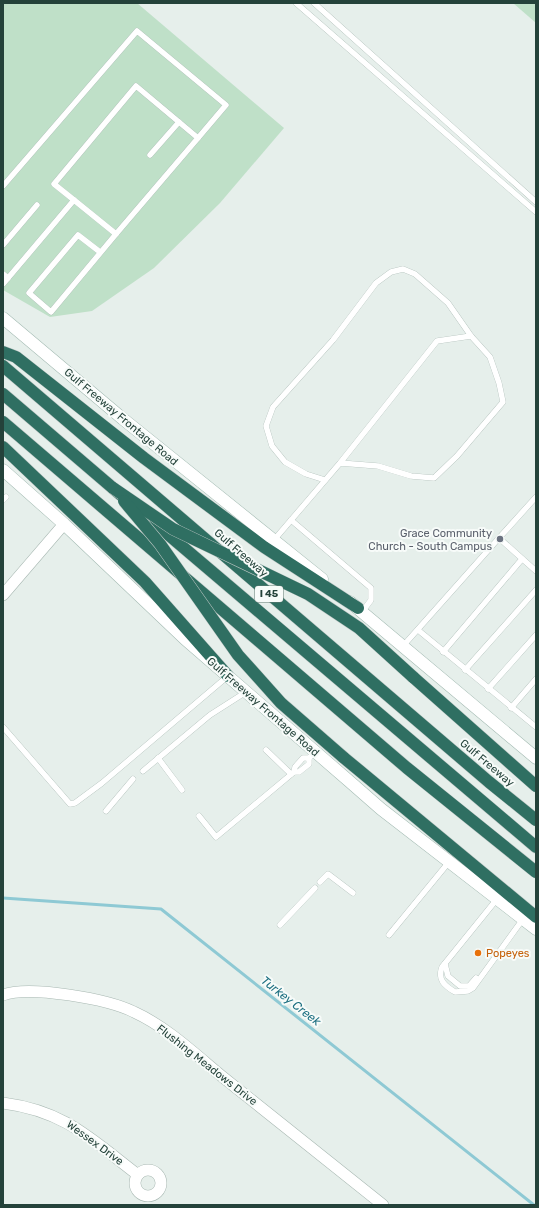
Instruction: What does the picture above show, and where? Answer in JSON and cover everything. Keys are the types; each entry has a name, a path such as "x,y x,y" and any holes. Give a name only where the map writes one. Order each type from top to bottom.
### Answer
{"highway":[{"path":"3,352 16,357 144,458 264,547 360,610"},
{"name":"Gulf Freeway","path":"3,366 489,782 536,820"},
{"path":"3,394 536,848"},
{"path":"3,422 407,768 536,872"},
{"path":"3,447 145,582 228,676"},
{"path":"113,488 173,529 308,594 359,628 536,786"},
{"path":"113,488 160,544 238,655 281,703 343,757 536,917"}],"main road":[{"name":"Gulf Freeway Frontage Road","path":"3,318 123,419 360,610 536,758"},
{"name":"Gulf Freeway Frontage Road","path":"3,470 64,524 185,639 246,692 312,755 536,929"}],"street":[{"path":"3,595 64,524"},
{"name":"Flushing Meadows Drive","path":"3,995 24,992 81,997 108,1002 134,1012 173,1037 383,1205"},
{"name":"Wessex Drive","path":"3,1103 42,1111 67,1122 138,1175"}],"lane":[{"path":"296,3 536,212"},
{"path":"314,3 536,202"},
{"path":"3,186 137,31 226,105 100,252 51,312 29,293 78,235 100,252"},
{"path":"374,72 382,65"},
{"path":"116,234 54,184 136,86 198,138"},
{"path":"150,155 179,122"},
{"path":"498,179 503,172"},
{"path":"3,284 5,276 74,200"},
{"path":"3,245 37,205"},
{"path":"325,480 306,474 285,462 272,446 266,426 273,407 333,340 376,283 391,272 403,269 415,274 448,303 471,336 490,357 499,382 503,402 456,456 434,478 411,476 378,466 340,463"},
{"path":"273,540 340,463 437,341 471,336"},
{"path":"403,646 536,497"},
{"path":"291,520 371,588 371,600 360,610"},
{"path":"499,538 536,571"},
{"path":"443,652 522,559"},
{"path":"465,670 536,590"},
{"path":"418,630 536,727"},
{"path":"488,689 536,635"},
{"path":"3,727 70,804 76,803 102,783 228,676"},
{"path":"511,708 536,679"},
{"path":"143,771 210,715 246,692"},
{"path":"266,750 293,773"},
{"path":"199,816 216,837 293,773 295,767 303,758 312,755"},
{"path":"158,758 182,790"},
{"path":"106,811 133,780"},
{"path":"389,935 449,861"},
{"path":"320,882 328,874 353,892"},
{"path":"280,925 315,888"},
{"path":"497,899 445,964 441,972 441,980 444,985 455,992 473,988 523,919"},
{"path":"445,964 448,976 460,986 467,987 478,976 490,958 496,956"}],"green space":[{"path":"3,3 137,3 284,128 220,203 154,268 92,311 50,317 3,290"},
{"path":"513,3 536,3 536,23"}],"waterway":[{"name":"Turkey Creek","path":"3,898 161,909 534,1205"}],"place":[{"name":"Grace Community Church - South Campus","path":"500,539"},
{"name":"Popeyes","path":"478,953"}]}
